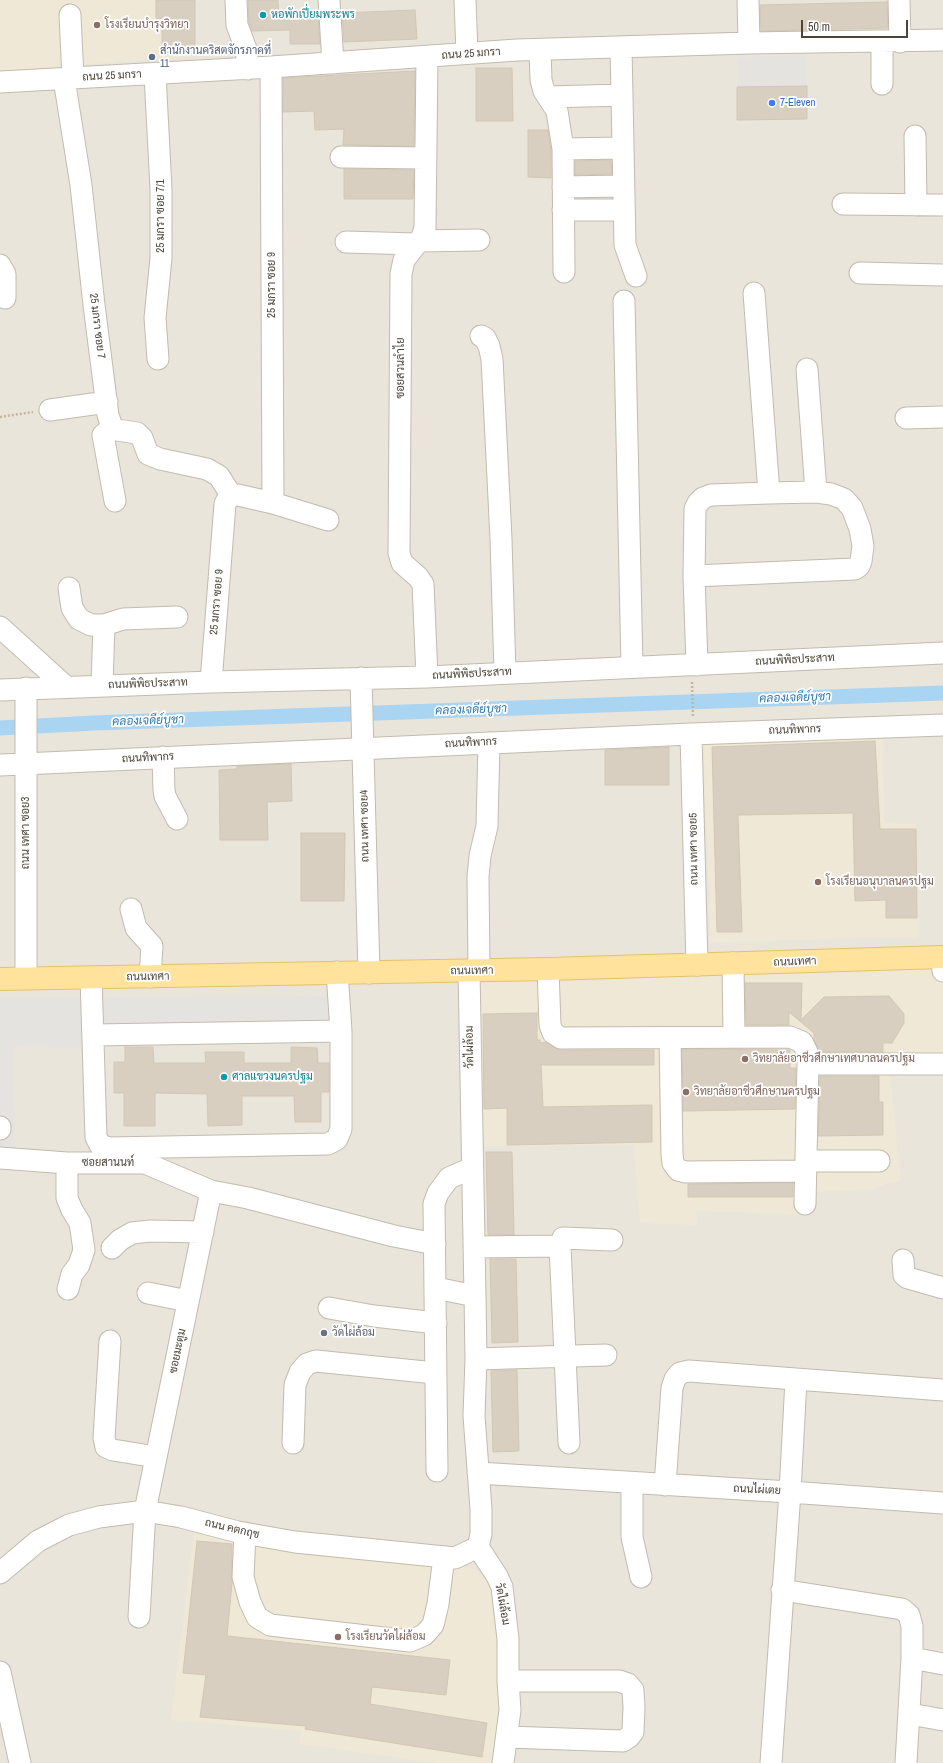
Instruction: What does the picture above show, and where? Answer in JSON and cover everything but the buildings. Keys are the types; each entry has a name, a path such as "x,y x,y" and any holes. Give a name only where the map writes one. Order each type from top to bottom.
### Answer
{"main road":[{"name":"ถนนเทศา","path":"0,979 548,969 943,957"}],"street":[{"path":"236,0 237,25 246,49 248,69"},
{"path":"329,0 333,63"},
{"path":"465,0 467,53"},
{"path":"748,0 749,43"},
{"path":"882,84 900,0"},
{"name":"25 มกรา ซอย 7","path":"70,15 68,78 94,305 107,402 112,427"},
{"name":"ถนน 25 มกรา","path":"0,82 248,69 467,53 749,43 943,40"},
{"path":"621,47 625,245 636,276"},
{"path":"540,50 541,80 544,91 549,96 557,111 563,149 564,272"},
{"name":"ซอยสวนลำไย","path":"427,57 425,228 422,237 404,260 401,274 400,553 402,562 418,577 423,584 427,677"},
{"name":"25 มกรา ซอย 9","path":"271,67 273,503"},
{"name":"25 มกรา ซอย 7/1","path":"155,74 161,189 161,258 155,318 158,359"},
{"path":"549,96 622,95"},
{"path":"915,136 916,205"},
{"path":"563,149 622,148"},
{"path":"341,157 426,158"},
{"path":"563,187 623,186"},
{"path":"843,204 943,205"},
{"path":"563,210 624,210"},
{"path":"346,242 479,240"},
{"path":"0,265 5,274 5,298"},
{"path":"860,273 943,275"},
{"path":"754,293 769,493"},
{"path":"624,301 632,668"},
{"path":"481,336 485,338 489,346 492,359 501,539 505,673"},
{"path":"807,369 816,492"},
{"path":"50,410 107,402"},
{"path":"906,418 943,417"},
{"path":"114,502 102,436 112,427 117,430 137,433 142,438 148,454 160,459 207,469 219,476 231,495 238,495 273,503 328,520"},
{"path":"694,576 855,569 859,566 861,561 862,546 860,529 852,508 844,499 831,494 816,492 769,493 711,495 703,498 698,503 694,517 694,576 694,674"},
{"name":"25 มกรา ซอย 9","path":"211,682 225,504 231,495"},
{"path":"69,588 72,608 79,619 91,625 104,625 123,619 177,618"},
{"path":"102,685 104,625"},
{"path":"0,627 65,686"},
{"name":"ถนนพิพิธประสาท","path":"0,690 26,695 65,686 211,682 361,684 427,677 632,668 694,674 943,653"},
{"name":"ถนน เทศา ซอย4","path":"361,684 369,973"},
{"name":"ถนน เทศา ซอย3","path":"26,695 26,978"},
{"name":"ถนนทิพากร","path":"0,765 26,756 163,757 363,741 489,743 692,724 943,725"},
{"name":"ถนน เทศา ซอย5","path":"692,724 697,965"},
{"name":"วัดไผ่ล้อม","path":"489,743 487,826 480,856 478,878 474,970 472,1168 476,1359 474,1416 481,1509 481,1534 478,1547 497,1576 502,1587 508,1639 510,1710 503,1763"},
{"path":"163,757 165,796 177,819"},
{"path":"131,909 136,928 152,946 150,977"},
{"path":"943,957 943,972"},
{"path":"733,963 734,1037"},
{"path":"548,969 550,1025 553,1033 561,1038 790,1037 802,1042 807,1052 808,1064 805,1204"},
{"path":"91,977 96,1137 100,1145 110,1148 118,1148 328,1144 337,1139 341,1129 341,1031 337,972"},
{"path":"94,1035 341,1031"},
{"path":"670,1038 673,1163 678,1170 686,1172 879,1161"},
{"path":"808,1064 943,1064"},
{"name":"ซอยสานนท์","path":"0,1158 67,1163 145,1163 211,1190 248,1198 394,1236 435,1244"},
{"path":"67,1163 67,1198 80,1223 84,1250 79,1265 72,1274 68,1289"},
{"path":"437,1471 434,1204 438,1193 449,1178 472,1168"},
{"name":"ซอยมะตูม","path":"139,1616 145,1511 211,1190"},
{"path":"112,1248 120,1240 132,1233 150,1231 202,1232"},
{"path":"569,1443 560,1246 563,1238 612,1240"},
{"path":"474,1247 560,1246"},
{"path":"903,1260 904,1275 908,1278 943,1288"},
{"path":"436,1288 475,1296"},
{"path":"148,1293 188,1301"},
{"path":"329,1308 374,1316 436,1323"},
{"path":"110,1341 104,1438 106,1447 113,1450 156,1457"},
{"path":"476,1359 606,1355"},
{"path":"293,1442 295,1385 300,1372 307,1364 316,1361 435,1373"},
{"path":"665,1485 672,1388 674,1379 680,1374 689,1371 943,1390"},
{"path":"796,1380 790,1492 943,1503"},
{"name":"ถนนไผ่เตย","path":"478,1473 790,1492 771,1763"},
{"path":"632,1483 632,1537 641,1577"},
{"name":"ถนน คตกฤช","path":"0,1573 38,1541 69,1525 99,1517 145,1511 181,1517 245,1533 295,1542 455,1558 478,1547"},
{"path":"245,1533 243,1577 250,1602 257,1617 270,1625 410,1641 424,1635 433,1625 438,1604 444,1557"},
{"path":"782,1590 902,1609 909,1615 912,1626 912,1658 906,1763"},
{"path":"912,1658 943,1664"},
{"path":"0,1672 20,1763"},
{"path":"507,1736 623,1741 633,1732 634,1707 633,1690 628,1684 619,1681 508,1681"},
{"path":"910,1714 943,1720"}],"path":[{"path":"0,417 50,410"},
{"path":"692,724 694,674"}],"shaded area":[{"path":"0,0 943,0 943,1763 0,1763"},
{"name":"โรงเรียนบำรุงวิทยา","path":"0,0 195,0 195,56 0,71"},
{"path":"806,55 807,86 737,87 737,57"},
{"path":"883,736 884,823 916,824 918,938 886,937 711,943 703,742"},
{"name":"วิทยาลัยอาชีวศึกษานครปฐม","path":"943,969 943,1075 890,1076 901,1181 872,1189 814,1192 811,1215 696,1211 697,1225 640,1223 634,1145 481,1146 478,980"},
{"path":"328,996 331,1036 103,1042 104,1048 14,1047 15,1154 0,1152 0,998"},
{"name":"โรงเรียนวัดไผ่ล้อม","path":"194,1530 476,1569 491,1584 501,1689 496,1763 436,1763 300,1744 301,1731 171,1720"}],"waterway":[{"name":"คลองเจดีย์บูชา","path":"0,728 94,723 943,693"}],"place":[{"name":"หอพักเปี่ยมพระพร","path":"263,15"},
{"name":"โรงเรียนบำรุงวิทยา","path":"97,25"},
{"name":"สำนักงานคริสตจักรภาคที่ 11","path":"152,57"},
{"name":"7-Eleven","path":"772,103"},
{"name":"โรงเรียนอนุบาลนครปฐม","path":"818,882"},
{"name":"วิทยาลัยอาชีวศึกษาเทศบาลนครปฐม","path":"745,1059"},
{"name":"ศาลแขวงนครปฐม","path":"224,1077"},
{"name":"วิทยาลัยอาชีวศึกษานครปฐม","path":"686,1092"},
{"name":"วัดไผ่ล้อม","path":"324,1333"},
{"name":"โรงเรียนวัดไผ่ล้อม","path":"338,1637"}]}
